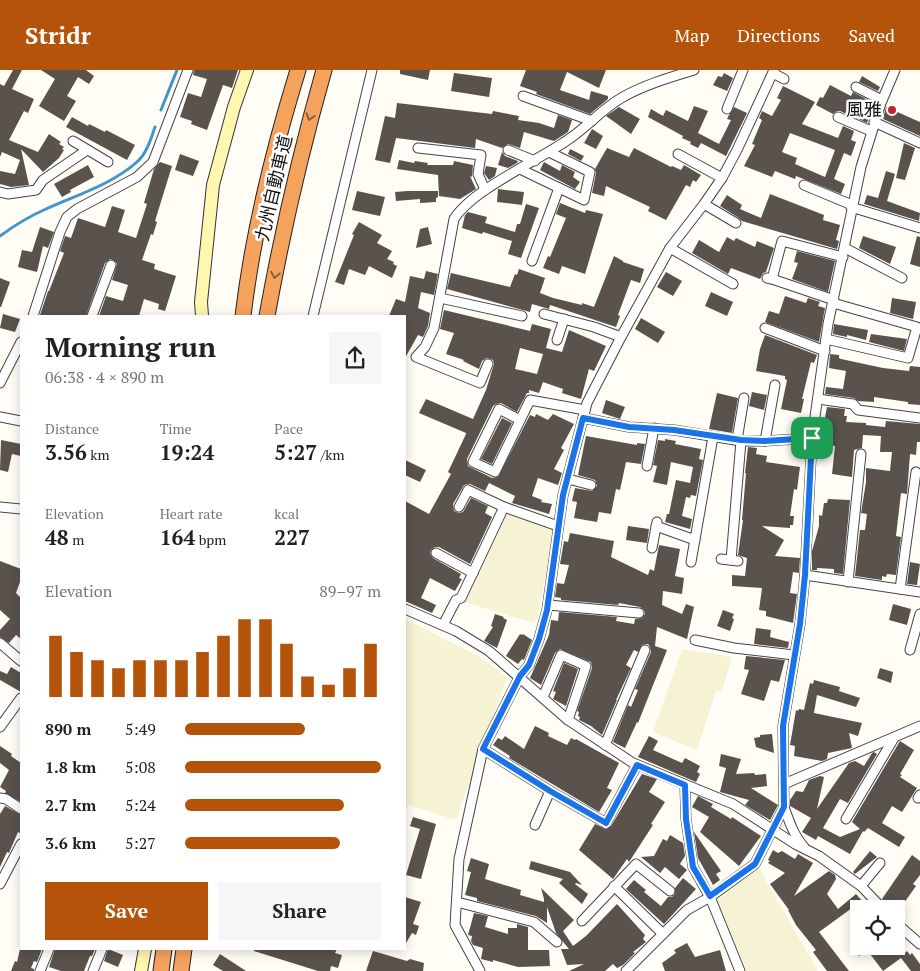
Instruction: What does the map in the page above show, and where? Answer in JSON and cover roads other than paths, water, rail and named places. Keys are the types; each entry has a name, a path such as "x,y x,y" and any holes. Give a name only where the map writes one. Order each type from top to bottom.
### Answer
{"highway":[{"name":"九州自動車道","path":"243,315 258,219 278,136 298,70"},
{"name":"九州自動車道","path":"267,315 285,222 304,140 324,70"},
{"path":"161,971 164,950"},
{"path":"181,971 184,950"}],"street":[{"path":"32,315 60,232 67,217 77,209 137,177 153,162 188,70"},
{"path":"202,315 201,302 213,185 234,107 247,70"},
{"path":"313,315 372,70"},
{"path":"488,364 480,383 416,357 425,347 434,328 454,218 460,209 485,190 571,138 611,104 624,96 694,70"},
{"path":"727,109 743,70"},
{"path":"806,850 799,841 784,807 783,726 800,624 805,575 812,438 826,339 844,252 851,206 872,127 895,70"},
{"path":"480,971 455,925 459,859 483,749 520,676 529,665 539,639 548,605 563,495 587,403 670,248 722,178 773,72 784,79"},
{"path":"856,87 882,100"},
{"path":"522,96 592,121"},
{"path":"838,117 920,143"},
{"path":"73,142 108,162"},
{"path":"418,148 481,156 478,174 485,190"},
{"path":"0,192 8,194 36,190 43,180 87,150"},
{"path":"508,150 535,160"},
{"path":"520,169 584,200 590,172 550,152"},
{"path":"678,154 722,178"},
{"path":"804,185 851,206 920,228"},
{"path":"532,261 559,188"},
{"path":"704,204 736,224"},
{"path":"826,339 908,358 918,327 833,302 770,279 782,240 844,252 902,278"},
{"path":"670,248 732,284"},
{"path":"92,315 111,265"},
{"path":"440,298 522,316"},
{"path":"544,314 594,327 621,337"},
{"path":"557,340 564,319"},
{"path":"766,328 825,350"},
{"path":"0,383 20,344"},
{"path":"765,441 775,385"},
{"path":"721,559 734,560 739,440 744,398"},
{"path":"818,399 853,404 858,410 920,418"},
{"path":"520,420 499,409 473,462 495,472 530,400 629,427 674,430 739,440 765,441 812,438"},
{"path":"0,417 20,421"},
{"path":"647,466 654,428"},
{"path":"691,562 713,437"},
{"path":"848,582 861,454"},
{"path":"900,589 916,472"},
{"path":"568,479 591,485"},
{"path":"459,507 468,490 504,507 558,526"},
{"path":"0,507 20,509"},
{"path":"444,625 456,600 462,598 504,507"},
{"path":"652,548 657,524 695,540"},
{"path":"436,553 473,573"},
{"path":"805,575 920,592"},
{"path":"548,605 639,613"},
{"path":"406,609 444,625 489,651 520,676 568,720 637,765 733,804 840,870 861,886 874,900"},
{"path":"910,650 920,614"},
{"path":"695,640 734,648 794,655"},
{"path":"0,643 20,660"},
{"path":"605,745 645,650"},
{"path":"543,697 561,655 586,666 568,720"},
{"path":"0,728 20,699"},
{"path":"784,784 920,726"},
{"path":"846,819 894,738"},
{"path":"483,749 606,823 637,765"},
{"path":"685,785 686,819 693,867 710,896 740,971"},
{"path":"535,825 550,791"},
{"path":"0,798 6,798 20,808"},
{"path":"626,971 688,910 755,864 784,807"},
{"path":"0,884 20,846"},
{"path":"861,886 880,863"},
{"path":"582,921 636,864 670,891"},
{"path":"614,886 663,934"},
{"path":"456,902 534,922 557,942"},
{"path":"905,931 920,944"},
{"path":"40,971 49,950"},
{"path":"94,971 102,950"},
{"path":"141,971 145,950"}],"waterway":[{"path":"161,110 177,70"},
{"path":"0,236 34,215 94,188 128,169 144,154 155,127"}],"place":[{"name":"風雅","path":"892,110"}]}
